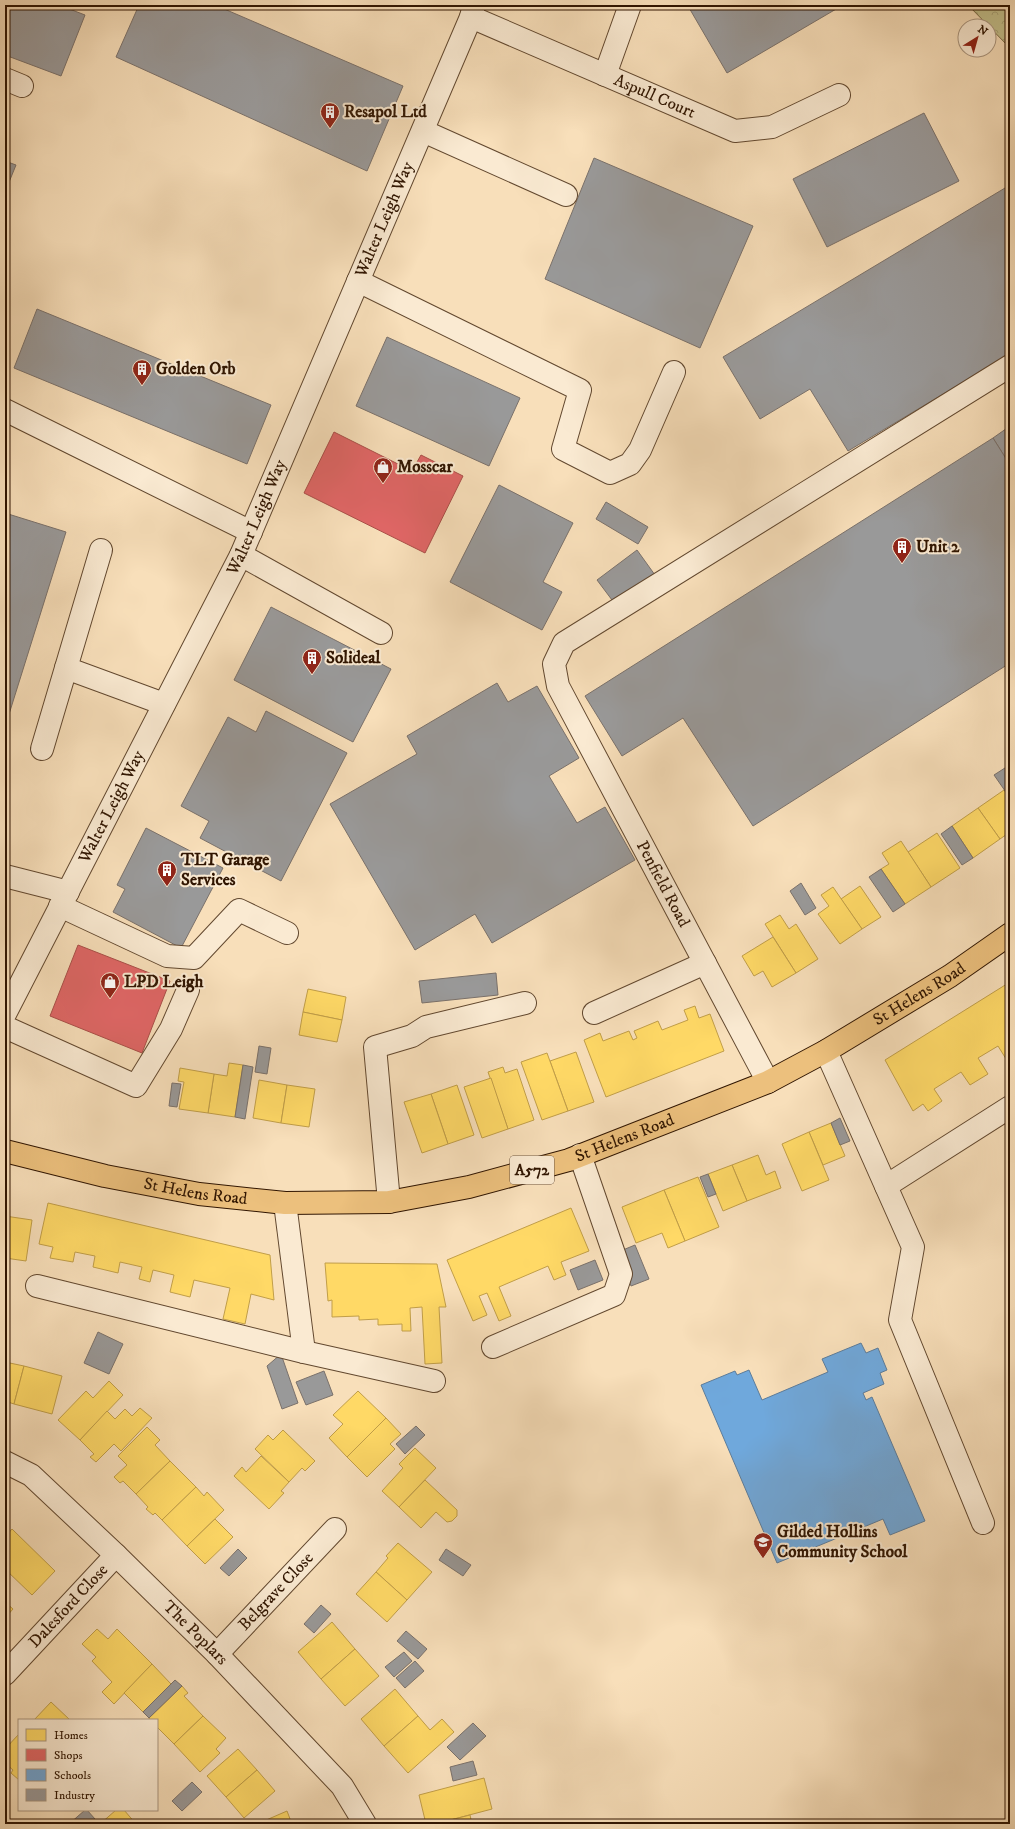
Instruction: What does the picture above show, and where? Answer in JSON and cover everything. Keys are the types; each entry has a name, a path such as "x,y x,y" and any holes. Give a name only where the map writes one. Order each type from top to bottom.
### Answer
{"main road":[{"name":"St Helens Road","path":"5,1151 105,1176 199,1194 286,1203 389,1202 469,1187 580,1155 703,1109 768,1082 826,1051 950,976 1010,934"}],"street":[{"path":"604,75 630,5"},
{"name":"Aspull Court","path":"473,11 604,75 735,131 772,127 839,95"},
{"name":"Walter Leigh Way","path":"5,1014 241,554 473,11"},
{"path":"423,131 566,195"},
{"path":"358,281 580,390 563,449 610,472 630,464 640,450 674,372"},
{"name":"Penfield Road","path":"768,1082 558,686 554,664 564,643 1010,366"},
{"path":"5,410 251,532"},
{"path":"42,749 101,550"},
{"path":"241,554 381,633"},
{"path":"66,668 164,704"},
{"path":"5,876 64,899 167,956 194,958 238,910 287,933"},
{"path":"594,1013 705,963"},
{"path":"5,1027 136,1086 171,1029 188,990"},
{"path":"389,1202 375,1047 412,1036 426,1027 525,1003"},
{"path":"826,1051 913,1247 900,1320 983,1523"},
{"path":"886,1186 1010,1108"},
{"path":"493,1347 614,1296 621,1274 580,1155"},
{"path":"286,1203 304,1352"},
{"path":"37,1286 304,1352 434,1381"},
{"name":"The Poplars","path":"5,1462 30,1475 116,1555 217,1654 342,1786 365,1824"},
{"name":"Belgrave Close","path":"217,1654 335,1529"},
{"name":"Dalesford Close","path":"5,1674 116,1555"}],"green space":[{"path":"968,5 1010,5 1010,48 997,35 997,18 981,18"}],"building: Homes":[{"path":"1004,790 1010,799 1010,832 1000,839 978,808"},
{"path":"978,808 1000,839 973,858 952,826"},
{"path":"937,833 960,868 931,887 908,852"},
{"path":"901,841 931,887 905,904 881,869 889,864 882,853"},
{"path":"860,886 881,917 862,929 841,899"},
{"path":"833,887 862,929 840,944 818,914 829,906 821,895"},
{"path":"780,915 789,929 796,924 818,959 796,973 765,924"},
{"path":"773,937 796,973 772,987 763,971 754,976 742,956"},
{"path":"1010,982 1010,1061 1008,1062 998,1046 978,1058 988,1074 970,1085 961,1072 934,1089 942,1101 928,1111 923,1104 913,1111 885,1060"},
{"path":"308,989 346,997 342,1020 303,1012"},
{"path":"695,1006 699,1018 710,1014 724,1051 606,1097 584,1040 600,1033 603,1041 629,1031 633,1040 637,1038 634,1031 658,1021 662,1030 688,1020 684,1010"},
{"path":"303,1012 342,1020 337,1042 299,1035"},
{"path":"576,1052 594,1102 568,1111 550,1061"},
{"path":"547,1053 568,1111 542,1120 521,1062"},
{"path":"229,1063 243,1065 235,1117 208,1113 214,1074 227,1076"},
{"path":"503,1067 505,1073 517,1069 534,1120 508,1129 488,1072"},
{"path":"180,1068 214,1074 208,1113 179,1109 184,1082 178,1081"},
{"path":"491,1078 508,1129 482,1138 464,1087"},
{"path":"259,1080 287,1085 281,1123 253,1118"},
{"path":"287,1085 315,1089 309,1127 281,1123"},
{"path":"457,1085 474,1135 448,1144 431,1094"},
{"path":"431,1094 448,1144 422,1153 404,1102"},
{"path":"831,1123 845,1156 823,1165 809,1132"},
{"path":"809,1132 829,1180 802,1191 782,1144"},
{"path":"758,1155 766,1175 775,1171 781,1188 747,1201 732,1165"},
{"path":"732,1165 747,1201 723,1211 708,1174"},
{"path":"698,1177 719,1227 685,1241 664,1190"},
{"path":"664,1190 685,1241 668,1248 662,1233 636,1243 622,1207"},
{"path":"48,1203 270,1255 274,1300 251,1294 245,1324 223,1319 230,1288 194,1280 190,1297 170,1292 174,1275 153,1270 150,1282 139,1279 142,1267 120,1262 118,1273 93,1267 95,1256 75,1252 73,1262 50,1258 53,1247 39,1244"},
{"path":"571,1208 589,1251 561,1262 566,1275 554,1280 548,1266 499,1287 511,1316 499,1321 487,1293 479,1296 487,1315 473,1321 447,1260"},
{"path":"5,1216 32,1220 26,1261 5,1258"},
{"path":"325,1263 437,1264 446,1307 439,1307 442,1363 425,1364 422,1307 410,1308 411,1331 402,1331 402,1324 378,1325 378,1319 359,1320 359,1316 332,1317 332,1300 328,1301"},
{"path":"5,1362 24,1366 14,1404 5,1401"},
{"path":"24,1366 62,1376 52,1414 14,1404"},
{"path":"109,1381 123,1395 80,1440 58,1420 86,1391 93,1398"},
{"path":"358,1391 386,1418 347,1457 329,1438 343,1424 333,1415"},
{"path":"140,1408 152,1418 121,1451 114,1444 96,1462 90,1457 94,1454 80,1440 107,1411 115,1419 125,1409 132,1416"},
{"path":"386,1418 401,1434 390,1444 395,1449 367,1477 347,1457"},
{"path":"147,1427 160,1440 155,1445 170,1461 136,1494 123,1481 120,1483 114,1477 127,1465 118,1456"},
{"path":"283,1430 315,1461 305,1471 302,1468 289,1482 255,1449 268,1435 273,1440"},
{"path":"415,1448 436,1468 399,1507 382,1491 403,1468 399,1464"},
{"path":"261,1456 289,1482 281,1491 284,1493 269,1509 234,1476 242,1467 246,1472"},
{"path":"170,1461 196,1487 162,1520 155,1513 153,1515 146,1509 148,1507 136,1494"},
{"path":"425,1480 457,1510 457,1516 452,1521 447,1522 436,1512 421,1528 399,1507"},
{"path":"196,1487 204,1496 207,1492 224,1510 187,1546 162,1520"},
{"path":"215,1519 233,1537 205,1564 187,1546"},
{"path":"12,1529 55,1571 32,1595 5,1569 5,1537"},
{"path":"398,1543 432,1572 407,1600 376,1572 388,1558 386,1556"},
{"path":"376,1572 407,1600 387,1622 356,1594"},
{"path":"5,1602 13,1609 5,1618"},
{"path":"332,1622 355,1649 321,1679 298,1652"},
{"path":"97,1629 108,1639 117,1629 152,1664 114,1704 102,1692 112,1682 92,1661 96,1657 82,1644"},
{"path":"355,1649 379,1676 345,1706 321,1679"},
{"path":"152,1664 171,1684 143,1712 124,1693"},
{"path":"182,1686 188,1693 184,1696 203,1716 174,1744 158,1728 158,1719 149,1718"},
{"path":"395,1689 418,1716 384,1746 361,1719"},
{"path":"51,1702 69,1719 35,1719"},
{"path":"203,1716 226,1738 216,1749 220,1753 200,1772 174,1744"},
{"path":"418,1716 430,1730 442,1719 454,1732 408,1773 384,1746"},
{"path":"18,1735 18,1779 11,1773 13,1770 5,1763 5,1749"},
{"path":"238,1749 257,1770 226,1797 207,1776"},
{"path":"257,1770 275,1791 244,1818 226,1797"},
{"path":"484,1778 492,1809 435,1824 426,1824 419,1795"},
{"path":"115,1811 125,1811 136,1824 100,1824"},
{"path":"287,1811 292,1824 257,1824"},
{"path":"470,1815 472,1824 435,1824"}],"building: Shops":[{"name":"Mosscar","path":"334,432 412,471 421,455 463,476 425,553 304,493"},
{"name":"LPD Leigh","path":"78,945 170,981 142,1053 50,1016"}],"building: Schools":[{"path":"861,1343 866,1353 878,1348 887,1370 880,1373 884,1384 863,1393 866,1400 872,1397 925,1521 890,1535 883,1519 777,1563 701,1385 735,1371 737,1375 749,1370 762,1400 828,1372 822,1359"}],"building: Industry":[{"path":"5,5 59,5 85,15 61,76 5,55"},
{"name":"Resapol Ltd","path":"139,5 215,5 403,86 367,171 116,57"},
{"path":"843,5 727,73 688,6"},
{"path":"924,113 959,181 827,247 793,179"},
{"path":"594,158 753,226 700,348 545,279"},
{"path":"5,161 16,165 5,192"},
{"path":"1010,185 1010,354 848,451 810,389 760,419 723,357"},
{"name":"Golden Orb","path":"37,309 271,405 247,464 14,368"},
{"path":"387,337 520,398 489,466 356,406"},
{"path":"1010,426 1010,465 993,438"},
{"name":"Unit 2","path":"993,438 1010,465 1010,663 753,826 683,718 622,756 585,696"},
{"path":"499,485 573,523 543,582 562,592 542,630 450,582"},
{"path":"606,502 648,527 638,544 596,519"},
{"path":"5,513 66,532 5,727"},
{"path":"637,550 655,575 615,604 597,580"},
{"name":"Solideal","path":"271,607 391,669 353,742 234,680"},
{"path":"497,683 508,702 537,686 579,758 549,776 577,823 605,807 635,860 492,943 475,914 415,950 330,804 417,754 407,736"},
{"path":"266,711 347,753 281,881 200,838 209,821 181,806 228,717 256,732"},
{"path":"1008,766 1010,768 1010,798 994,775"},
{"path":"952,826 973,858 962,865 941,834"},
{"name":"TLT Garage Services","path":"146,828 223,868 181,948 113,912 125,889 117,885"},
{"path":"881,869 905,904 893,912 869,877"},
{"path":"801,883 816,908 805,915 790,891"},
{"path":"496,973 498,995 422,1003 419,981"},
{"path":"259,1046 271,1048 267,1074 255,1072"},
{"path":"243,1065 253,1067 245,1119 235,1117"},
{"path":"172,1083 181,1084 177,1107 169,1106"},
{"path":"840,1118 850,1141 840,1145 831,1123"},
{"path":"708,1174 716,1194 708,1197 700,1177"},
{"path":"635,1245 649,1279 631,1286 618,1252"},
{"path":"595,1260 603,1280 578,1290 570,1270"},
{"path":"98,1332 123,1344 109,1374 84,1363"},
{"path":"281,1354 298,1403 282,1409 267,1366"},
{"path":"324,1371 333,1395 306,1405 296,1382"},
{"path":"416,1426 425,1435 405,1454 396,1444"},
{"path":"238,1549 247,1558 229,1576 220,1568"},
{"path":"446,1549 471,1565 463,1576 439,1560"},
{"path":"321,1605 331,1614 314,1633 304,1624"},
{"path":"406,1631 427,1649 418,1659 397,1641"},
{"path":"404,1652 412,1661 394,1677 385,1667"},
{"path":"415,1661 424,1671 405,1688 396,1678"},
{"path":"175,1680 182,1686 149,1718 143,1712"},
{"path":"473,1723 486,1736 460,1760 447,1747"},
{"path":"473,1761 477,1775 453,1781 450,1767"},
{"path":"192,1782 202,1792 182,1811 172,1801"},
{"path":"84,1811 88,1811 95,1819 89,1824 69,1824"}],"place":[{"name":"Resapol Ltd","path":"330,129"},
{"name":"Golden Orb","path":"142,386"},
{"name":"Mosscar","path":"383,484"},
{"name":"Unit 2","path":"902,564"},
{"name":"Solideal","path":"312,675"},
{"name":"TLT Garage Services","path":"167,887"},
{"name":"LPD Leigh","path":"110,999"},
{"name":"Gilded Hollins Community School","path":"763,1559"}]}
